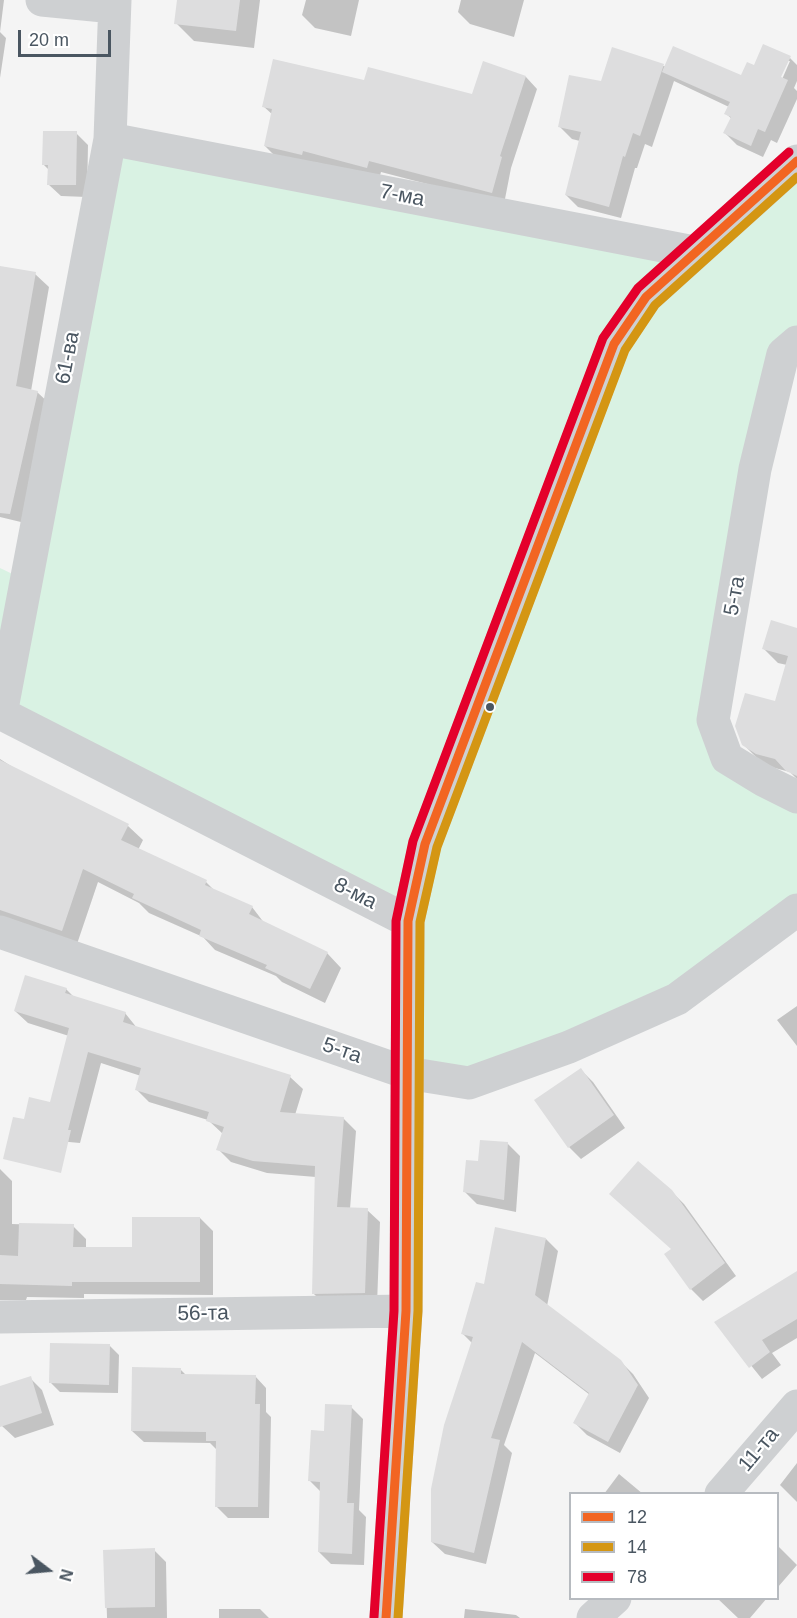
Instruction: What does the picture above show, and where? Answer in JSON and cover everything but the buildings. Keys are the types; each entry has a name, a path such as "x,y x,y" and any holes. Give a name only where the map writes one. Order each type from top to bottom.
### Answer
{"street":[{"path":"42,0 114,4"},
{"name":"61-ва","path":"1,714 13,574 110,139 114,4"},
{"name":"7-ма","path":"110,139 694,252"},
{"path":"386,1618 406,1311 408,921 425,844 614,344 646,297 797,160"},
{"name":"5-та","path":"790,348 755,469 713,720 727,758 797,797"},
{"name":"8-ма","path":"1,714 408,921"},
{"name":"5-та","path":"0,932 407,1073 469,1083 569,1047 677,999 793,922"},
{"name":"56-та","path":"0,1317 406,1311"},
{"name":"11-та","path":"723,1492 797,1406"},
{"path":"593,1618 614,1600"}],"green space":[{"path":"110,139 694,252 797,161 797,342 713,719 727,758 797,797 797,909 677,999 469,1083 407,1073 408,921 0,713 0,568 25,580"}],"transit line":[{"name":"78","path":"374,1617 394,1311 396,921 413,841 603,338 638,288 789,152"},
{"name":"12","path":"386,1618 406,1311 408,921 425,844 614,344 646,297 797,161"},
{"name":"14","path":"398,1618 418,1311 420,922 437,847 625,350 655,305 797,177"}]}
